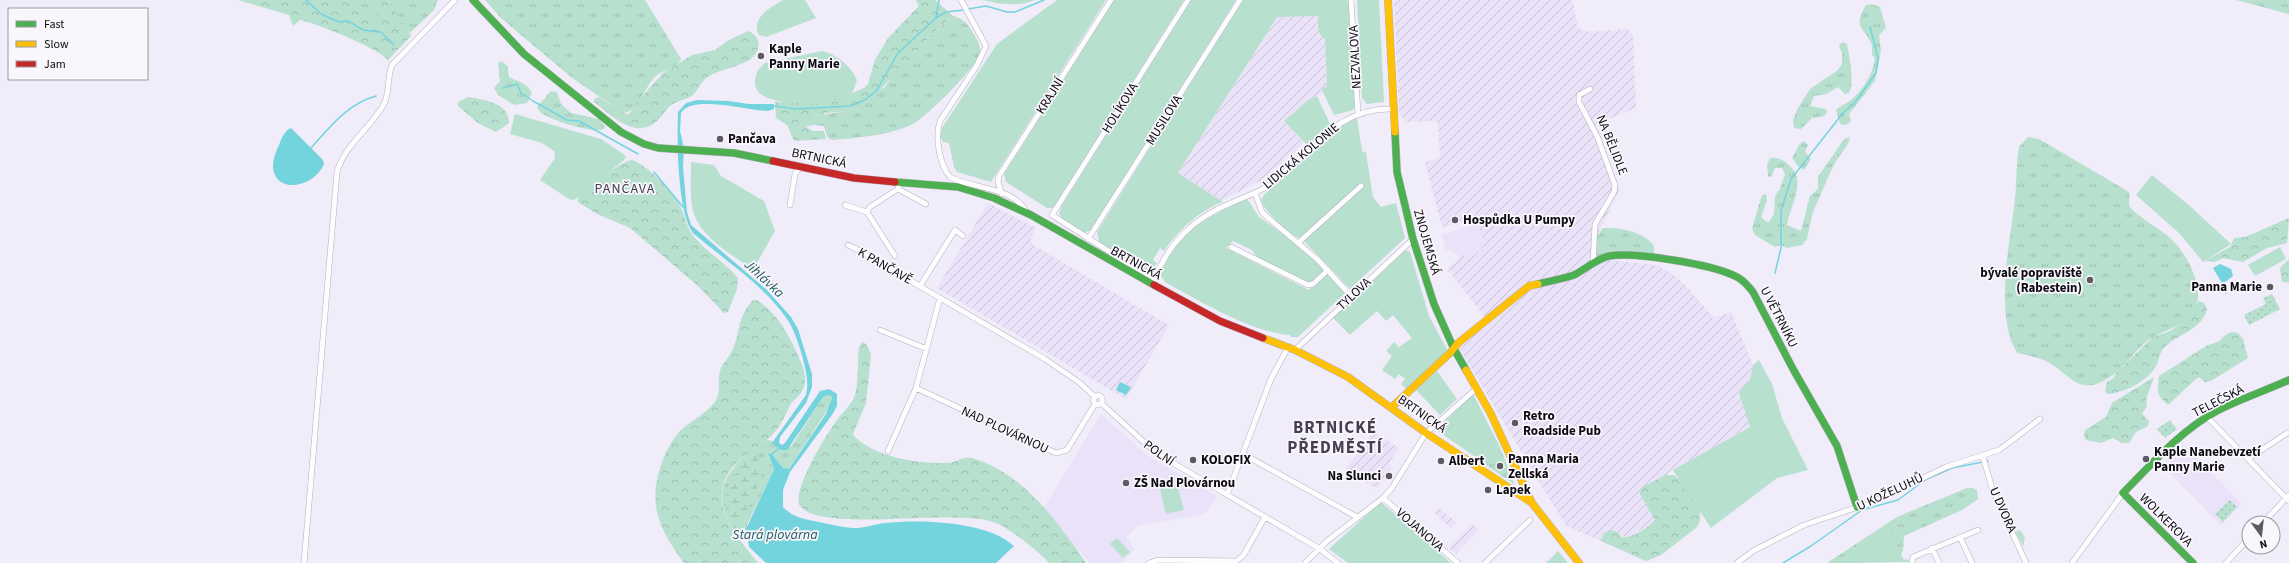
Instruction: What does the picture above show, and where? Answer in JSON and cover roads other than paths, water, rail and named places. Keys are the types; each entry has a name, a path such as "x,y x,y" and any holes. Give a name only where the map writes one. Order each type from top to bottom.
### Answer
{"main road":[{"name":"BRTNICKÁ","path":"473,0 521,53 621,132 644,144 674,149 734,153 854,178 958,187 975,191 1026,212 1151,285 1220,321 1292,348 1348,377 1426,433 1532,503"},
{"name":"ZNOJEMSKÁ","path":"1388,0 1397,172 1413,239 1434,304 1454,349 1496,422 1516,471 1532,503 1579,563"},
{"name":"U VĚTRNÍKU","path":"1593,264 1602,258 1619,255 1698,264 1736,276 1747,284 1753,292 1793,370 1837,446 1857,507"},
{"path":"1392,408 1454,349 1458,343 1524,289 1535,284 1573,275 1593,264"},
{"name":"TELEČSKÁ","path":"2123,493 2176,441 2208,418 2289,380"},
{"name":"ZNOJEMSKÁ","path":"1516,471 1519,486 1516,493"},
{"name":"WOLKEROVA","path":"2123,493 2193,563"}],"street":[{"path":"304,563 339,167 348,149 384,104 388,74 392,65 454,0"},
{"path":"961,0 986,46 977,65 940,121 937,128 937,144 950,176 1002,194 1021,203 1026,212"},
{"name":"KRAJNÍ","path":"1002,194 998,182 999,176 1111,0"},
{"name":"HOLÍKOVA","path":"1052,215 1188,0"},
{"name":"MUSILOVA","path":"1088,239 1240,0"},
{"name":"NEZVALOVA","path":"1351,0 1358,114"},
{"name":"NA BĚLIDLE","path":"1590,89 1579,95 1579,102 1597,136 1615,185 1614,192 1595,224 1593,264"},
{"name":"LIDICKÁ KOLONIE","path":"1151,285 1165,256 1183,233 1203,217 1271,184 1335,125 1358,114 1370,111 1393,109"},
{"path":"790,205 796,174 801,166"},
{"path":"898,189 899,181"},
{"path":"1299,242 1361,186"},
{"path":"898,189 926,204"},
{"path":"867,212 870,207 898,189"},
{"name":"LIDICKÁ KOLONIE","path":"1255,193 1262,212 1299,242 1328,270 1352,297"},
{"path":"845,205 867,212 895,256"},
{"name":"BRTNICKÁ","path":"1052,215 1088,239 1154,278"},
{"name":"K PANČAVĚ","path":"848,245 872,257 920,286 955,230 963,236"},
{"name":"TYLOVA","path":"1227,495 1271,379 1292,348 1352,297 1413,239"},
{"path":"1231,247 1308,285 1313,284 1328,270"},
{"path":"920,286 1045,359 1080,383 1094,397 1101,398 1098,403"},
{"path":"888,451 916,388 940,298"},
{"path":"880,330 927,349"},
{"name":"NAD PLOVÁRNOU","path":"916,388 1053,453 1060,453 1067,450 1098,403"},
{"path":"1305,563 1357,517 1383,498 1392,488 1426,433 1477,388"},
{"name":"POLNÍ","path":"1098,403 1156,453 1320,549 1338,563"},
{"path":"2208,418 2288,498 2271,515"},
{"name":"U KOŽELUHŮ","path":"1737,563 1753,551 1804,525 1886,496 1946,467 1984,460 2006,446 2040,419"},
{"path":"2248,459 2286,433"},
{"path":"1243,454 1357,517"},
{"name":"U DVORA","path":"1984,460 1992,488 2026,563"},
{"name":"TELEČSKÁ","path":"2072,563 2123,493"},
{"name":"VOJANOVA","path":"1383,498 1458,563"},
{"path":"1149,563 1158,560 1236,561 1243,556 1265,517"},
{"path":"1485,563 1530,520"},
{"path":"1912,563 1913,557 1978,530"},
{"path":"1960,537 1972,563"},
{"path":"2226,563 2241,547"},
{"path":"1932,548 1939,563"}],"water":[{"name":"Stará plovárna","path":"697,100 728,101 749,104 774,104 774,109 768,111 708,104 687,107 681,113 680,131 684,148 683,167 687,212 691,225 767,290 791,317 798,329 812,374 812,387 806,403 780,437 779,443 782,445 785,443 820,391 829,389 837,394 837,406 832,415 790,472 783,490 783,507 791,514 800,518 852,528 885,523 916,521 952,524 988,531 1014,546 996,563 766,563 749,547 746,529 774,469 768,454 771,453 783,468 789,469 826,414 832,398 830,395 824,396 787,450 781,450 772,443 806,395 807,381 805,368 795,333 778,307 743,273 693,233 688,223 684,209 679,175 678,112 686,103"},
{"path":"291,128 323,160 324,164 317,174 308,181 298,185 279,181 274,173 274,161 280,143 285,133"},
{"path":"2220,264 2231,269 2233,276 2224,283 2222,283 2213,268"},
{"path":"1120,382 1131,387 1126,395 1116,390"}],"waterway":[{"path":"306,0 321,14 339,22 348,21 363,30 381,32 394,45"},
{"path":"936,17 939,0"},
{"name":"Jihlávka","path":"968,9 986,6 1007,12 1015,12 1044,0"},
{"name":"Jihlávka","path":"774,106 795,109 850,106 865,100 877,90 898,53 936,18 946,12 964,10"},
{"path":"1775,273 1781,248 1781,211 1791,179 1843,113 1856,101 1876,73 1878,58 1870,27"},
{"path":"503,88 517,84 521,93 533,101 567,120 579,121 638,154"},
{"path":"311,148 332,124 348,110 376,96"},
{"path":"654,172 683,207"},
{"path":"2222,283 2221,287 2226,293"},
{"path":"772,454 779,448"},
{"path":"1783,563 1811,546 1862,510 1898,500 1925,480 1952,468 1988,461"}],"place":[{"name":"Kaple Panny Marie","path":"761,56"},
{"name":"Pančava","path":"720,139"},
{"name":"Hospůdka U Pumpy","path":"1455,220"},
{"name":"bývalé popraviště (Rabestein)","path":"2090,280"},
{"name":"Panna Marie","path":"2270,287"},
{"name":"Retro Roadside Pub","path":"1515,423"},
{"name":"Kaple Nanebevzetí Panny Marie","path":"2146,459"},
{"name":"KOLOFIX","path":"1193,460"},
{"name":"Albert","path":"1441,461"},
{"name":"Panna Maria Zellská","path":"1500,466"},
{"name":"Na Slunci","path":"1389,476"},
{"name":"ZŠ Nad Plovárnou","path":"1126,483"},
{"name":"Lapek","path":"1488,490"}],"district":[{"name":"PANČAVA","path":"625,189"},
{"name":"BRTNICKÉ PŘEDMĚSTÍ","path":"1335,438"}]}
